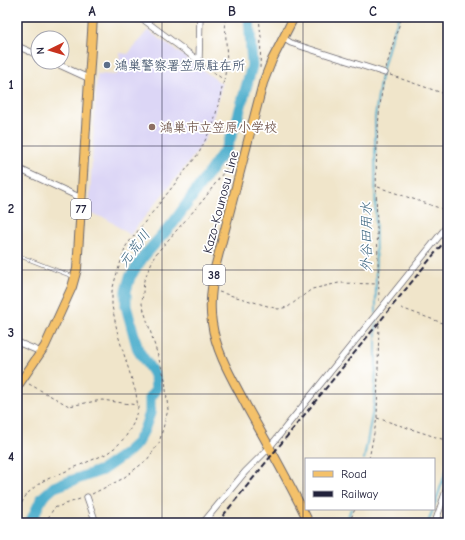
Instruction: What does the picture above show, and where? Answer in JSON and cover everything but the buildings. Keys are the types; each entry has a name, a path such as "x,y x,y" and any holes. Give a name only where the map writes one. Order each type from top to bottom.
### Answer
{"main road":[{"name":"77","path":"19,383 41,352 61,313 75,277 93,17"},
{"name":"Kazo-Kounosu Line","path":"294,17 272,60 263,83 215,268 211,291 211,310 212,324 218,347 228,370 309,523"}],"street":[{"path":"140,17 199,61"},
{"path":"199,61 200,17"},
{"path":"283,38 291,43 385,73"},
{"path":"17,46 30,52"},
{"path":"70,70 88,78"},
{"path":"17,168 81,198"},
{"path":"203,523 245,472 269,448 448,225"},
{"path":"17,342 41,352"},
{"path":"435,523 448,485"},
{"path":"87,497 96,523"}],"lane":[{"path":"17,255 75,277"}],"path":[{"path":"17,514 23,498 34,487 43,481 106,454 117,446 126,436 133,424 138,405 136,393 118,334 112,306 112,290 126,246 200,153 214,122 227,64 225,17"},
{"path":"259,17 261,37 260,68"},
{"path":"369,458 377,418 379,310 377,187 378,125 385,73 402,17"},
{"path":"199,61 224,80"},
{"path":"385,73 448,95"},
{"path":"45,523 54,508 87,497 122,479 147,460 159,443 168,410 165,379 142,304 144,280 155,255 204,199 237,154 246,150"},
{"path":"377,187 448,211"},
{"path":"211,291 224,293 278,309 288,307 312,289 339,283 379,284"},
{"path":"401,308 448,325"},
{"path":"19,383 69,406 102,400 138,405"},
{"path":"377,418 448,441"},
{"path":"353,523 349,522 355,510"}],"shaded area":[{"name":"鴻巣市立笠原小学校","path":"148,30 222,84 214,115 205,139 192,158 130,235 107,219 89,213 97,74 117,75 120,53 128,54"}],"waterway":[{"name":"元荒川","path":"30,523 42,498 54,487 102,470 125,454 137,443 144,430 150,413 150,398 156,390 155,376 138,350 126,306 126,291 130,277 144,256 174,222 227,147 237,120 252,66 249,17"},
{"name":"外谷田用水","path":"376,313 375,117 381,75 391,38 399,17"},
{"name":"外谷田用水","path":"364,458 374,404 376,317"},
{"path":"435,503 448,466"},
{"name":"外谷田用水","path":"346,523 351,510"},
{"path":"428,523 433,510"}],"railway":[{"path":"217,523 448,237"}],"place":[{"name":"鴻巣警察署笠原駐在所","path":"107,65"},
{"name":"鴻巣市立笠原小学校","path":"152,127"}]}
